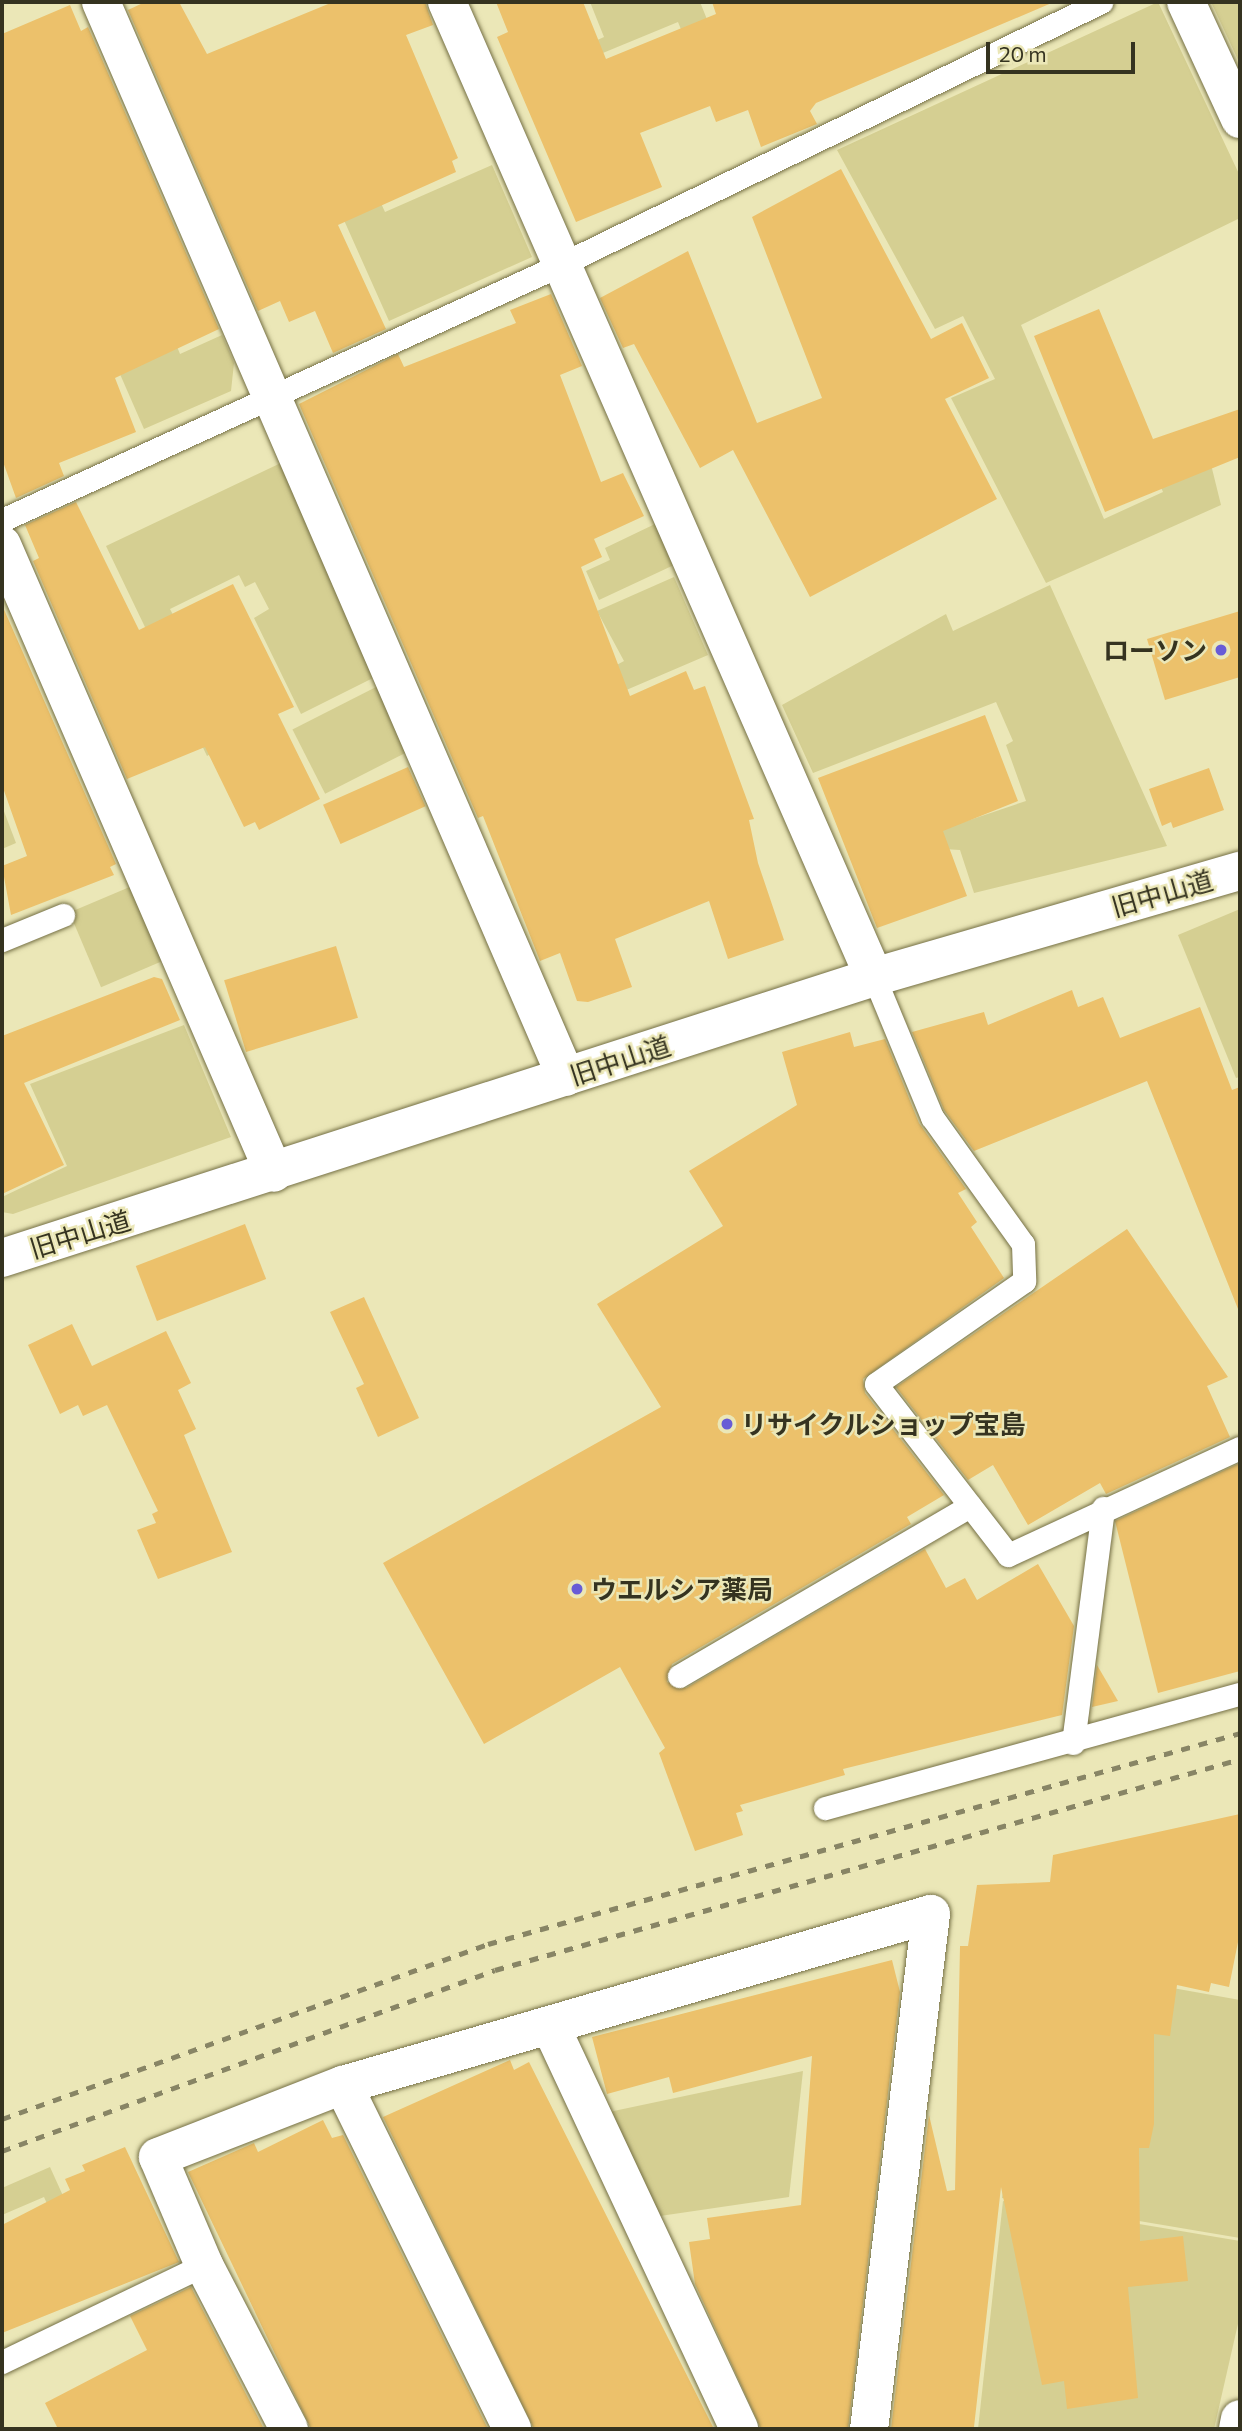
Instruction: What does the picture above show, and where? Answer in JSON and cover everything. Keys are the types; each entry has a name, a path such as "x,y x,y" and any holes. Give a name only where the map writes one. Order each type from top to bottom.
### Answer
{"street":[{"path":"101,2 566,1077"},
{"path":"447,2 560,265 874,976"},
{"path":"1186,2 1240,119"},
{"path":"2,545 274,1173"},
{"name":"旧中山道","path":"2,1258 274,1173 874,976 1240,871"},
{"path":"289,2429 204,2264 158,2157 343,2085 931,1914 869,2429"},
{"path":"550,2025 739,2429"},
{"path":"343,2085 512,2429"},
{"path":"1238,2429 1240,2419"}],"lane":[{"path":"2,520 560,265 1101,2"},
{"path":"2,940 63,915"},
{"path":"874,976 932,1117 1023,1244 1024,1281 876,1384 970,1506 1008,1555 1103,1508 1240,1448"},
{"path":"679,1676 970,1506"},
{"path":"1073,1743 1103,1508"},
{"path":"825,1808 1073,1743 1240,1694"},
{"path":"2,2362 204,2264"}],"shaded area":[{"path":"590,2 700,2 727,69 701,79 678,22 598,55 593,42 604,37"},
{"path":"1158,2 1240,176 1240,218 1021,325 1104,519 1163,492 1145,449 1202,428 1221,505 1046,583 951,398 995,379 963,316 935,329 837,150"},
{"path":"1211,2 1240,2 1240,64"},
{"path":"492,165 532,257 389,321 343,218 380,201 385,212"},
{"path":"222,335 234,363 231,391 144,429 116,365 176,344 180,354"},
{"path":"285,461 373,678 301,714 254,618 269,609 255,582 245,587 239,575 170,609 237,739 207,756 106,546"},
{"path":"655,524 674,565 599,600 586,571 610,560 605,548"},
{"path":"674,577 708,655 624,691 613,667 624,661 597,611"},
{"path":"1050,585 1167,846 974,893 960,850 944,849 937,831 1026,801 1006,745 1013,741 996,702 813,773 782,705 946,614 953,631"},
{"path":"378,686 411,750 325,794 292,730"},
{"path":"2,806 16,843 2,849"},
{"path":"132,886 164,961 101,987 69,913"},
{"path":"1240,909 1240,1077 1236,1078 1178,935"},
{"path":"184,1025 231,1137 13,1214 2,1212 2,1197 67,1166 30,1084"},
{"path":"1032,1963 1240,2000 1240,2238 1002,2198"},
{"path":"803,2071 789,2197 660,2216 609,2112"},
{"path":"50,2167 64,2198 48,2206 44,2197 2,2215 2,2188"},
{"path":"1003,2201 1240,2241 1240,2315 1214,2429 978,2429"}],"building":[{"path":"145,2 179,2 207,54 333,2 425,2 433,25 406,35 458,158 452,161 456,172 338,225 386,329 333,353 315,311 289,322 280,301 258,311 128,10"},
{"path":"496,2 583,2 606,59 716,14 712,2 1054,2 816,103 810,111 817,124 761,147 748,110 716,122 710,106 640,133 662,187 576,222 497,37 508,32"},
{"path":"70,5 81,31 88,27 219,329 115,378 136,432 59,463 64,476 16,498 2,459 2,34"},
{"path":"841,169 931,339 962,323 989,378 945,399 997,499 810,597 733,450 700,468 634,344 623,348 600,298 688,251 757,423 822,398 752,217"},
{"path":"551,294 582,366 560,375 601,482 623,473 644,516 594,539 602,557 581,567 630,696 686,671 694,690 705,686 754,819 749,820 758,863 784,940 728,959 709,901 615,939 632,987 588,1002 577,1001 560,953 540,961 483,816 478,818 299,404 398,354 404,367 516,323 510,310"},
{"path":"1099,309 1153,439 1240,409 1240,457 1105,512 1034,336"},
{"path":"76,502 139,630 233,584 294,707 278,714 320,799 259,830 255,822 244,827 205,747 127,779 33,561 39,558 25,525"},
{"path":"2,605 116,864 110,867 114,875 11,915 2,866 27,856 2,785"},
{"path":"1240,611 1240,677 1165,700 1147,639"},
{"path":"985,715 1018,801 943,831 967,896 877,928 818,778"},
{"path":"408,767 425,806 341,844 323,805"},
{"path":"1209,768 1224,810 1173,828 1171,822 1162,826 1149,789"},
{"path":"336,946 358,1018 246,1052 224,980"},
{"path":"154,977 162,979 180,1020 24,1083 64,1165 2,1194 2,1036"},
{"path":"1072,990 1078,1007 1103,997 1120,1038 1200,1007 1232,1090 1240,1087 1240,1314 1147,1081 974,1151 944,1110 912,1032 984,1012 988,1025"},
{"path":"850,1032 854,1047 885,1039 919,1123 966,1189 958,1193 977,1222 971,1227 1004,1278 863,1379 865,1393 944,1495 907,1517 911,1524 672,1664 667,1682 686,1688 925,1549 946,1588 965,1578 977,1600 1038,1564 1074,1626 1062,1715 843,1769 845,1775 740,1805 743,1811 736,1813 743,1835 695,1851 659,1753 665,1748 620,1667 484,1744 383,1563 661,1407 597,1304 723,1226 689,1171 797,1105 782,1052"},
{"path":"245,1224 266,1279 157,1321 136,1266"},
{"path":"1127,1229 1228,1377 1207,1386 1230,1437 1106,1494 1100,1483 1028,1525 993,1465 968,1480 896,1387"},
{"path":"364,1297 419,1418 378,1437 356,1388 364,1384 330,1312"},
{"path":"72,1324 92,1366 166,1331 191,1383 178,1390 196,1429 184,1435 232,1552 158,1579 137,1530 156,1523 152,1514 158,1511 107,1405 83,1416 78,1405 60,1414 28,1345"},
{"path":"1240,1463 1240,1671 1158,1693 1115,1521"},
{"path":"1097,1665 1118,1701 1092,1707"},
{"path":"1240,1814 1240,1932 1229,1987 1211,1983 1209,1992 1177,1985 1170,2036 1154,2034 1154,2124 1149,2148 1139,2148 1140,2241 1183,2236 1188,2281 1128,2287 1138,2398 1067,2409 1064,2381 1042,2385 1001,2187 974,2427 891,2429 929,2115 947,2191 955,2190 960,1946 968,1946 977,1885 1050,1882 1053,1855"},
{"path":"892,1960 900,1992 848,2429 761,2429 695,2284 689,2242 710,2239 707,2218 801,2205 812,2056 673,2093 669,2077 607,2094 592,2037"},
{"path":"510,2060 514,2070 529,2062 714,2429 534,2429 383,2117"},
{"path":"323,2120 332,2138 343,2135 488,2429 311,2429 188,2172 254,2143 258,2152"},
{"path":"125,2147 179,2262 2,2333 2,2225 70,2190 65,2179 85,2171 82,2165"},
{"path":"191,2287 264,2429 58,2429 45,2403 147,2350 130,2316"}],"railway":[{"path":"2,2119 488,1944 1240,1733"},
{"path":"2,2151 495,1970 1240,1759"}],"place":[{"name":"ローソン","path":"1221,650"},
{"name":"リサイクルショップ宝島","path":"727,1424"},
{"name":"ウエルシア薬局","path":"577,1589"}]}
